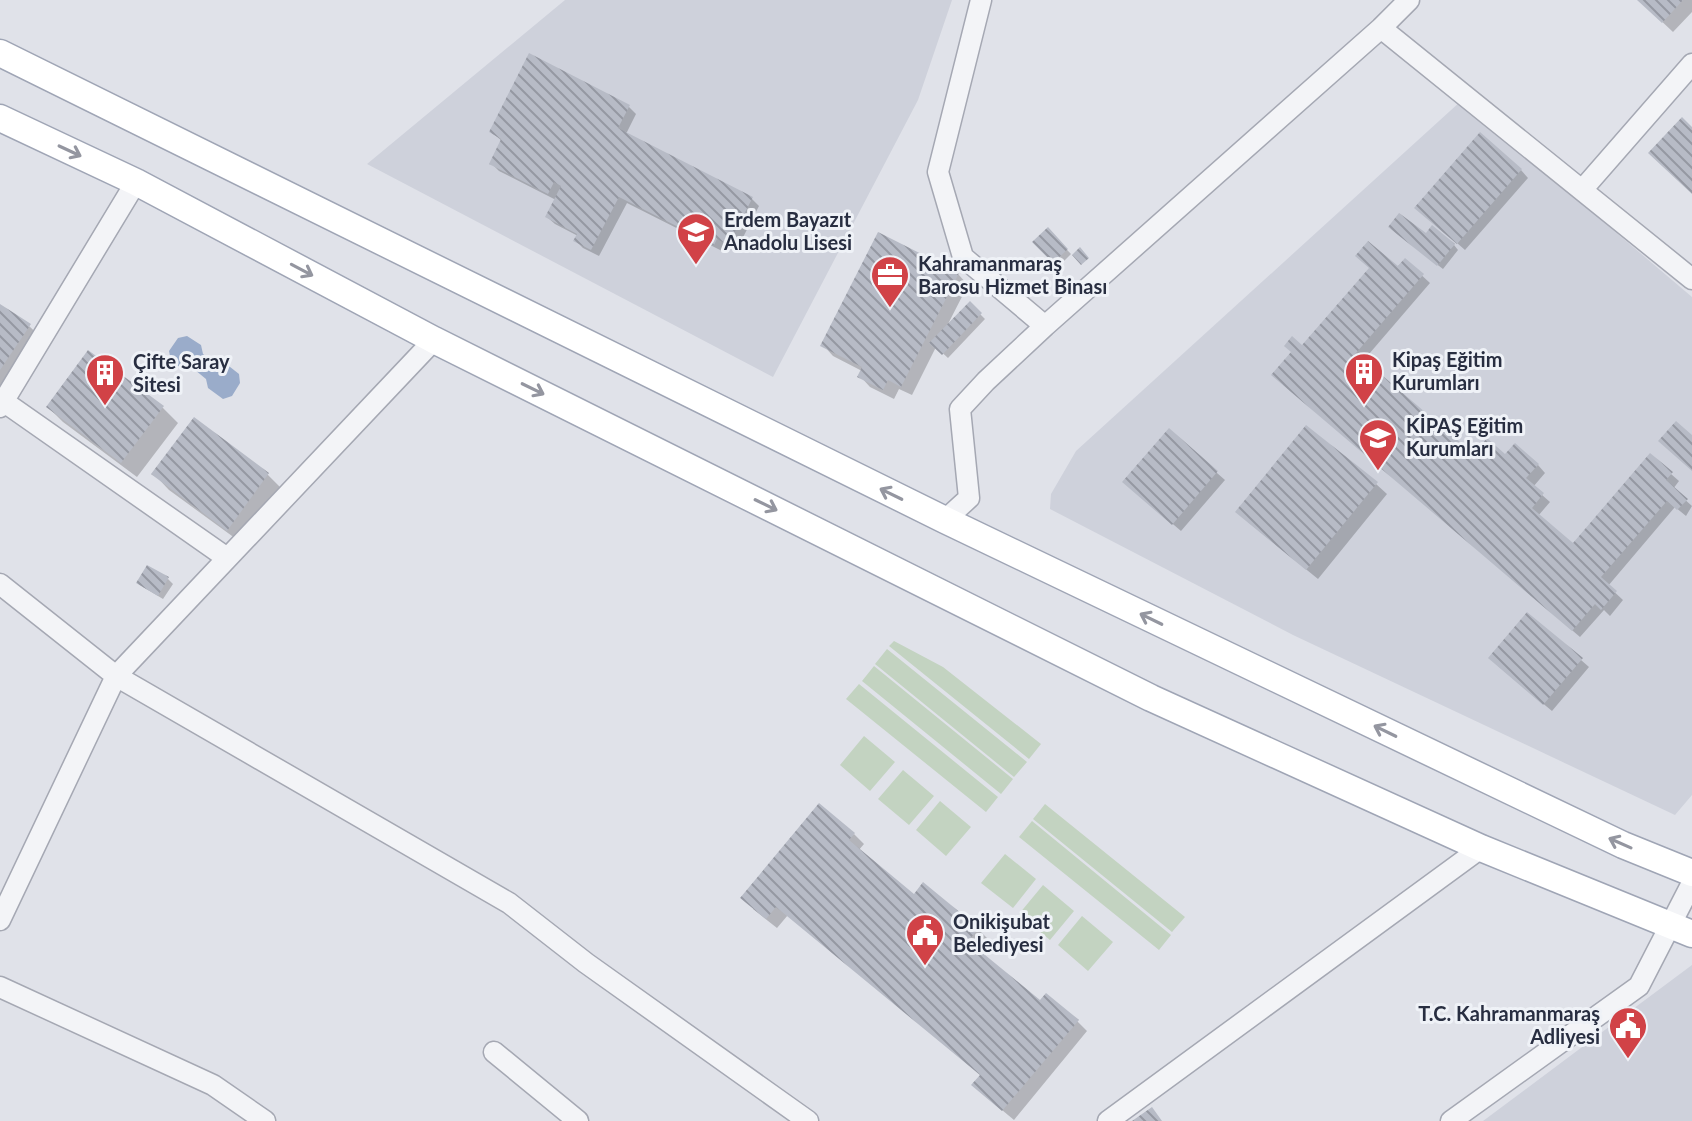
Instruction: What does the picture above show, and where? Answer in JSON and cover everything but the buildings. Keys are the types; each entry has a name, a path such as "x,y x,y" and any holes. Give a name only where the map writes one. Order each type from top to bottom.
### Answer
{"main road":[{"path":"0,53 945,520 1623,845 1692,873"},
{"path":"0,118 136,182 434,340 1151,698 1481,848 1682,930"}],"street":[{"path":"981,0 938,172 963,257 1045,326"},
{"path":"945,520 969,498 960,409 1045,326 1409,0"},
{"path":"1381,28 1692,279"},
{"path":"1582,190 1692,64"},
{"path":"136,182 1,403 227,558"},
{"path":"0,920 116,676 434,340"},
{"path":"0,584 116,676 509,903 599,972 808,1121"},
{"path":"1108,1121 1481,848"},
{"path":"1451,1121 1639,986 1682,930 1692,883"},
{"path":"0,987 213,1085 265,1121"},
{"path":"494,1052 578,1121"}],"shaded area":[{"name":"Erdem Bayazıt Anadolu Lisesi","path":"565,0 952,0 918,100 773,377 367,164"},
{"name":"KİPAŞ Eğitim Kurumları","path":"1461,101 1692,297 1692,795 1675,815 1293,635 1050,509 1051,494 1076,451"},
{"name":"T.C. Kahramanmaraş Adliyesi","path":"1692,965 1692,1121 1483,1121 1645,1000"}],"green space":[{"path":"894,641 943,667 1041,744 1029,759 889,646"},
{"path":"887,649 1027,762 1014,777 875,664"},
{"path":"874,666 1013,779 1001,794 862,681"},
{"path":"859,684 998,797 986,812 846,699"},
{"path":"864,736 895,762 870,791 840,765"},
{"path":"903,770 934,796 909,825 878,799"},
{"path":"940,801 971,827 946,856 916,830"},
{"path":"1045,804 1185,917 1172,932 1033,819"},
{"path":"1032,821 1171,935 1159,950 1019,837"},
{"path":"1005,854 1036,879 1013,908 981,883"},
{"path":"1043,885 1074,911 1050,940 1019,914"},
{"path":"1082,916 1113,942 1088,971 1058,945"}],"water":[{"path":"187,336 201,345 203,354 217,366 225,363 239,374 240,383 232,396 223,399 208,388 206,379 195,370 185,371 171,361 169,351 178,338"}],"place":[{"name":"Erdem Bayazıt Anadolu Lisesi","path":"696,266"},
{"name":"Kahramanmaraş Barosu Hizmet Binası","path":"890,309"},
{"name":"Kipaş Eğitim Kurumları","path":"1364,406"},
{"name":"Çifte Saray Sitesi","path":"105,407"},
{"name":"KİPAŞ Eğitim Kurumları","path":"1378,472"},
{"name":"Onikişubat Belediyesi","path":"925,967"},
{"name":"T.C. Kahramanmaraş Adliyesi","path":"1628,1060"}]}
